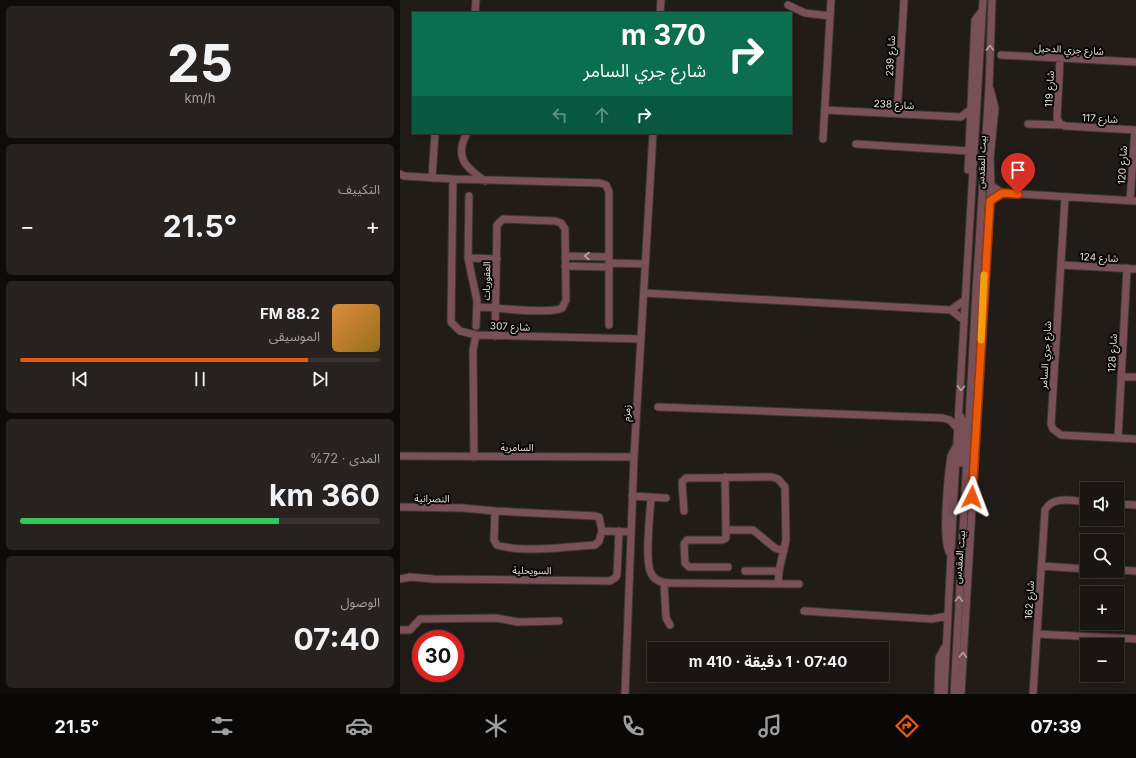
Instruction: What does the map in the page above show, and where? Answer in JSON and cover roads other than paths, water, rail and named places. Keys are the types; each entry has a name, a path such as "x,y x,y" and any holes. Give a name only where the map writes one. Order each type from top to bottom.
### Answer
{"street":[{"path":"475,12 476,0"},
{"path":"660,12 661,0"},
{"path":"823,139 831,0"},
{"name":"شارع 239","path":"897,114 904,0"},
{"name":"بيت المقدس","path":"962,373 959,362 961,318 965,280 983,0"},
{"name":"بيت المقدس","path":"954,691 989,87 992,0"},
{"path":"788,5 805,13 830,16"},
{"name":"بيت المقدس","path":"944,694 950,555 962,373 971,109 976,20 982,11"},
{"name":"شارع جري الدحيل","path":"1001,55 1136,62"},
{"name":"شارع 119","path":"1060,58 1061,123"},
{"name":"بيت المقدس","path":"961,694 991,185 990,158 995,108 989,87"},
{"path":"970,128 961,117 971,109"},
{"name":"شارع 238","path":"825,110 961,117"},
{"name":"شارع 117","path":"1028,124 1061,123 1135,130"},
{"name":"شارع 120","path":"1133,201 1135,130"},
{"path":"432,178 435,134"},
{"path":"466,134 461,146 461,156 473,171 486,181"},
{"name":"زمزم","path":"625,694 632,496 653,134"},
{"path":"856,144 969,151"},
{"path":"401,176 486,181 600,183 606,185 609,192 609,324"},
{"path":"453,179 451,322 460,330 476,335"},
{"path":"991,185 1002,193 1133,201"},
{"path":"990,201 1002,193"},
{"path":"469,196 468,258 477,307 476,326"},
{"name":"شارع جري السامر","path":"1065,197 1051,424 1053,429 1061,435 1136,439"},
{"name":"العقوريات","path":"495,336 498,223 503,219 558,221 565,229 565,256"},
{"path":"980,235 989,219"},
{"path":"477,307 552,311 562,308 566,300 565,256 609,262 645,264"},
{"path":"468,258 497,259"},
{"path":"565,266 609,262"},
{"name":"شارع 124","path":"1061,265 1136,269"},
{"name":"شارع 128","path":"1118,438 1126,268"},
{"path":"644,293 951,310 961,318"},
{"path":"951,310 962,302"},
{"name":"شارع 307","path":"474,457 473,350 476,335 641,339"},
{"path":"972,364 980,373"},
{"path":"1121,377 1136,377"},
{"path":"658,407 939,418 950,420 958,429"},
{"path":"939,418 959,414 963,421 961,464 965,493"},
{"path":"968,430 976,422"},
{"name":"السامرية","path":"400,456 634,457"},
{"path":"725,477 726,538 724,540 686,541 685,563 689,567 728,567"},
{"path":"684,511 682,482 689,478 772,477 782,482 785,487 786,540 779,571 778,584"},
{"path":"632,496 666,498"},
{"path":"651,498 649,564 653,576 664,583 799,584"},
{"name":"شارع 162","path":"1033,694 1044,516 1047,507 1058,500 1080,502"},
{"path":"1124,504 1136,505"},
{"name":"النصرانية","path":"400,507 463,508 595,516 602,522 602,531"},
{"path":"495,511 494,540 496,545 503,547 541,548 595,545 600,541 602,531 631,532"},
{"path":"726,530 754,530 775,548 784,551"},
{"name":"السويحلية","path":"400,579 410,577 434,579 610,581 617,575 619,531"},
{"path":"1041,566 1080,568"},
{"path":"1124,570 1136,571"},
{"path":"745,571 779,571"},
{"path":"664,583 666,618 670,625"},
{"path":"804,611 932,619 947,616 953,626 951,666 954,691"},
{"path":"400,630 410,630 420,619 496,618 518,622 559,621"},
{"path":"932,619 943,625 946,629"},
{"path":"1037,634 1136,640"},
{"name":"بيت المقدس","path":"938,694 939,658 946,647"}]}
